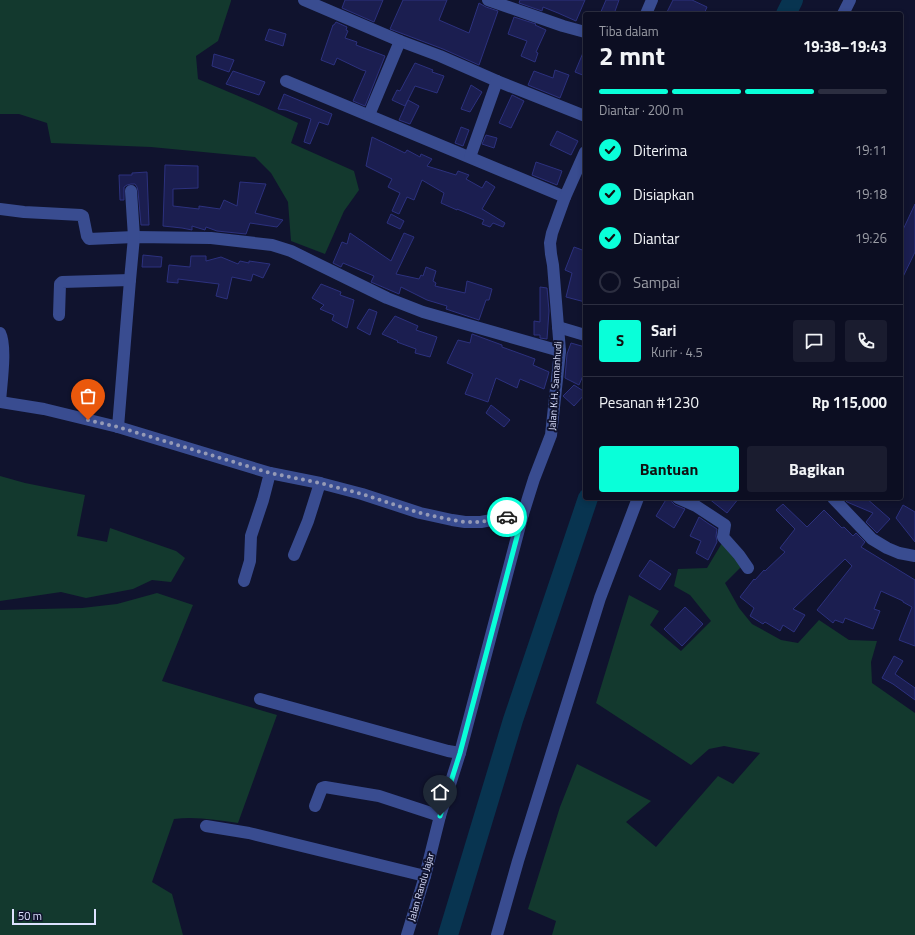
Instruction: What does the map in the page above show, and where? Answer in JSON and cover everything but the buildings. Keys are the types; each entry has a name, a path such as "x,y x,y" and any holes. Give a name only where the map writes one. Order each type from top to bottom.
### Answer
{"street":[{"path":"304,0 400,41 583,115"},
{"path":"488,0 583,31"},
{"path":"647,12 652,0"},
{"path":"844,12 850,0"},
{"path":"369,115 400,41"},
{"path":"286,81 565,197"},
{"path":"470,157 497,81"},
{"name":"Jalan K.H. Samanhudi","path":"523,514 534,479 551,435 560,351 550,243 565,197 583,156"},
{"path":"118,427 134,237 131,191"},
{"path":"0,209 83,216 89,239 134,237 211,238 280,247 387,298 416,309 560,351"},
{"path":"59,315 60,284 62,282 130,280"},
{"path":"558,327 583,334"},
{"path":"0,332 3,351 0,402 44,409 118,427 270,473 320,483 362,494 420,513 459,522 481,522 523,514"},
{"path":"244,580 250,561 251,536 270,473"},
{"path":"294,555 308,521 320,483"},
{"path":"497,935 518,861 600,598 637,500"},
{"path":"682,500 696,506 725,525 723,537 739,554 748,568"},
{"path":"835,500 872,539 899,553 915,556"},
{"name":"Jalan Randu Jajar","path":"407,935 426,876 432,814 460,753 523,514"},
{"path":"260,699 460,753"},
{"path":"315,806 322,788 326,787 379,796 432,814"},
{"path":"206,826 249,833 426,876"}],"green space":[{"path":"0,0 231,0 218,41 196,56 198,79 298,123 291,143 354,171 359,190 344,211 325,254 291,241 288,202 271,173 255,157 151,147 51,143 47,123 19,114 0,114"},
{"path":"0,476 25,483 85,495 77,536 107,542 110,528 176,551 185,558 171,582 152,580 133,589 86,598 61,592 0,601"},
{"path":"722,543 742,566 725,583 739,608 752,624 781,640 798,643 819,620 849,640 877,641 871,662 872,683 915,713 915,935 552,935 556,921 528,909 560,807 577,764 651,801 626,822 656,847 718,776 733,784 760,753 724,746 709,749 691,765 596,703 629,595 659,611 650,625 681,651 711,621 690,595 674,586 678,569 707,568"},
{"path":"157,593 193,605 162,681 277,715 238,823 198,818 174,819 152,882 172,894 183,935 0,935 0,610 82,608 117,604"}],"waterway":[{"path":"787,12 793,0"},
{"path":"448,935 513,720 587,500"}],"way so far":[{"path":"88,420 118,427 270,473 320,483 362,494 420,513 465,522 481,522 507,517"}],"route":[{"path":"440,816 460,753 523,514 507,517"}]}
